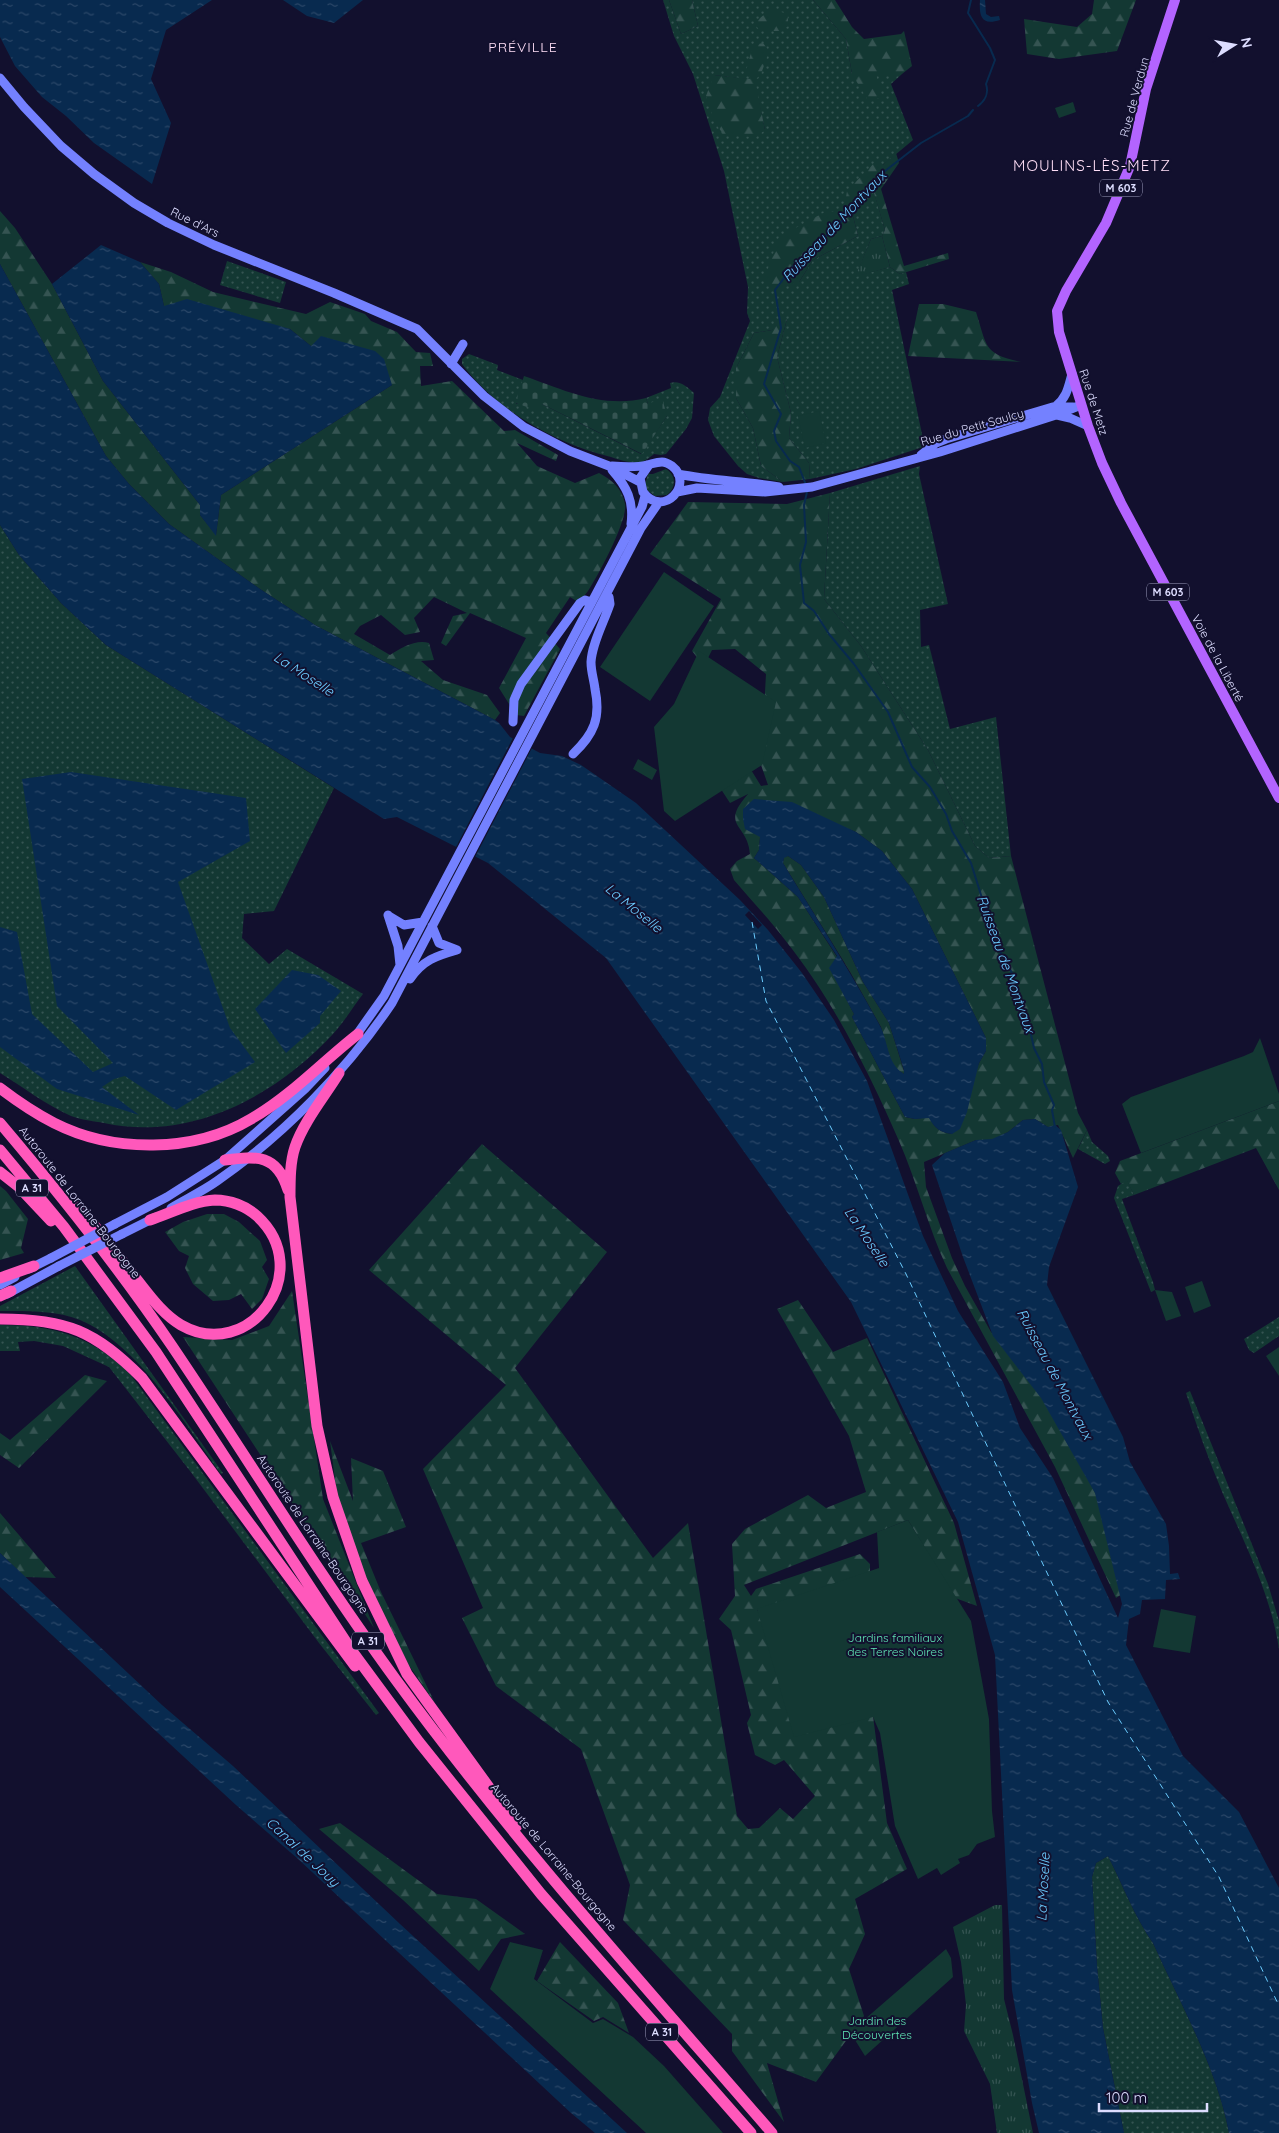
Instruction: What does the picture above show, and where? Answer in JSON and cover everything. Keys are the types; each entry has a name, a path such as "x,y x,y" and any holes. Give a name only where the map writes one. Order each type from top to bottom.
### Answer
{"highway":[{"path":"0,1088 30,1110 77,1133 123,1144 168,1144 210,1136 250,1120 280,1100 358,1034"},
{"path":"339,1073 305,1127 295,1147 290,1172 290,1197 317,1426 332,1497 362,1581 407,1674 563,1890"},
{"path":"0,1119 41,1159 159,1307 180,1324 197,1331 231,1332 246,1326 260,1316 271,1301 277,1288 281,1263 277,1246 270,1231 253,1213 230,1202 217,1200 191,1205 150,1220"},
{"name":"Autoroute de Lorraine-Bourgogne","path":"0,1123 50,1181 115,1267 171,1346 337,1598 397,1682 491,1806 772,2133"},
{"name":"A 31","path":"0,1150 64,1227 156,1352 327,1613 374,1681 446,1777 517,1865 751,2133"},
{"path":"225,1160 248,1157 265,1159 274,1164 286,1182 290,1197"},
{"path":"0,1172 19,1187 50,1220 64,1227"},
{"path":"0,1278 34,1266"},
{"path":"0,1297 11,1291"},
{"path":"0,1319 32,1319 64,1324 89,1335 118,1354 142,1378 352,1663 374,1681"}],"main road":[{"name":"Rue de Verdun","path":"1059,305 1106,223 1130,166 1146,90 1175,0"},
{"name":"Rue d'Ars","path":"0,78 61,146 94,174 134,203 168,223 214,245 334,293 417,329 451,364"},
{"name":"Rue de Metz","path":"1059,305 1057,318 1059,332 1072,374 1077,406 1088,426 1102,463 1121,502"},
{"path":"463,344 451,364 498,408 524,427 570,451 609,466 640,482"},
{"path":"1072,374 1068,392 1056,411 1088,426"},
{"name":"Rue du Petit Saulcy","path":"786,488 812,487 836,482 919,456 936,443 1077,406"},
{"path":"609,466 649,465 664,462 673,466 678,474 680,486 677,492 666,501 659,502 646,496 640,482 642,473 649,465"},
{"path":"609,466 624,484 630,497 632,510 630,528"},
{"path":"678,474 708,480 756,483 786,488"},
{"path":"677,492 697,488 765,492 786,488"},
{"path":"392,1003 437,917 552,687 591,602 646,496"},
{"path":"0,1285 167,1197 225,1160 305,1089 358,1034 384,996 552,687 606,595 641,528 659,502"},
{"name":"Voie de la Liberté","path":"1121,502 1279,798"},
{"path":"573,754 585,743 592,733 595,723 597,708 591,664 592,654 610,604 606,595"},
{"path":"513,722 514,700 526,676 580,603 585,600 591,602"},
{"path":"400,965 398,946 388,915 404,925 423,922"},
{"path":"11,1291 150,1220 217,1181 248,1157 294,1117 339,1073 367,1040 416,969 434,956 457,950 439,942 432,926"}],"green space":[{"path":"663,0 669,0 681,34 698,26 692,0 813,0 846,39 852,74 902,74 891,84 913,140 883,165 844,212 825,212 799,282 813,260 858,236 853,216 866,193 874,192 885,230 882,236 871,239 856,276 890,267 900,274 906,272 909,284 892,290 923,439 923,447 856,469 810,479 809,463 789,438 791,413 777,357 787,319 772,330 754,333 736,368 736,398 753,428 761,466 783,482 747,474 738,466 714,436 708,420 710,408 720,397 750,321 747,313 748,287 724,171 693,74 674,36","holes":["714,75 754,80 765,130"]},
{"path":"669,0 692,0 698,26 681,34"},
{"path":"813,0 835,0 852,27 864,39 901,34 904,31 912,66 902,74 876,74 882,97 869,102 852,74 846,39"},
{"path":"1094,0 1136,0 1117,51 1059,59 1027,54 1024,19 1077,27 1092,14"},
{"path":"771,9 788,14 788,26 780,31 760,31 754,23"},
{"path":"763,43 769,51 761,74 755,80 765,130 756,137 724,135 715,123 706,96 714,75 751,79 746,71 753,45"},
{"path":"1073,102 1076,112 1059,118 1055,108"},
{"path":"896,153 899,163 881,189 904,266 948,253 949,259 900,274 890,267 882,236 885,230 874,193 866,193 853,216 858,236 813,260 799,282 775,290 764,280 779,237 825,212 844,211 847,191 875,162 883,165"},
{"path":"0,211 15,228 52,284 103,381 200,505 200,515 216,535 221,495 392,385 311,346 290,329 164,306 159,284 140,262 171,272 213,292 306,314 330,302 365,314 371,321 397,332 416,352 430,353 433,366 420,366 421,386 452,381 504,431 515,430 558,455 556,461 517,443 537,466 575,483 599,473 616,485 622,493 625,504 625,512 617,535 588,591 578,602 570,597 546,633 560,649 524,716 516,715 499,688 526,638 470,613 446,646 441,643 453,616 467,613 434,597 414,618 420,632 405,635 381,615 360,626 354,634 390,655 414,643 429,643 434,660 421,661 443,680 487,695 500,713 495,720 315,625 260,589 169,524 129,484 106,456 0,264"},
{"path":"882,236 890,267 855,277 871,239"},
{"path":"227,261 286,282 280,303 220,285"},
{"path":"919,304 943,304 976,312 988,347 999,356 1021,362 908,356"},
{"path":"782,318 787,319 777,357 791,413 789,438 809,463 810,479 783,482 761,466 753,428 736,398 736,368 754,333 772,330"},
{"path":"469,354 498,365 497,370 523,380 516,404 542,404 641,454 667,416 648,404 646,398 671,388 670,383 680,383 694,393 692,418 686,429 666,454 654,454 645,461 630,462 590,451 549,434 529,423 492,396 462,364 462,359"},
{"path":"524,376 569,392 599,400 630,401 646,398 648,404 662,398 667,416 642,454 542,404 539,411 515,403"},
{"path":"819,411 826,443 805,448 798,416"},
{"path":"920,466 919,474 948,604 920,610 921,647 929,645 950,729 996,717 1011,856 989,858 975,846 928,750 861,646 824,599 830,493"},
{"path":"666,469 674,478 674,485 667,495 655,496 647,490 645,484 648,474"},
{"path":"830,493 824,599 861,646 928,750 975,846 989,858 1011,856 1078,1113 1087,1130 1073,1158 1058,1125 1048,1127 1035,1119 1023,1120 1008,1132 992,1140 976,1140 924,1162 926,1187 952,1258 965,1286 991,1332 1041,1378 1101,1469 1122,1594 1116,1598 1055,1467 947,1268 905,1157 862,1062 819,987 779,932 734,880 730,869 737,861 750,854 745,836 735,819 740,805 748,794 730,803 717,783 748,765 761,786 768,785 761,765 766,674 735,649 712,650 704,666 692,651 721,599 650,554 688,502 787,504","holes":["829,821 856,832 882,851 912,889 986,1038 986,1051 979,1063 952,1134 938,1129 929,1117 915,1119 905,1117 852,1017 854,1014 830,968 837,957 798,897 754,858 759,850 760,837"]},
{"path":"0,525 19,555 61,603 106,645 334,788 274,911 244,914 242,938 269,964 287,949 363,994 333,1034 285,1077 229,1109 199,1120 168,1126 136,1127 79,1118 62,1112 0,1073"},
{"path":"664,572 714,606 650,701 600,667"},
{"path":"699,651 776,702 762,765 675,821 664,811 654,727 674,704"},
{"path":"638,759 657,770 652,780 633,769"},
{"path":"788,856 801,865 824,897 863,982 889,1023 904,1074 896,1069 891,1062 881,1027 849,970 783,863 784,857"},
{"path":"1260,1038 1279,1094 1279,1101 1141,1153 1122,1104 1131,1097 1253,1052"},
{"path":"1279,1101 1279,1190 1256,1148 1134,1195 1127,1181 1121,1184 1115,1173 1120,1161"},
{"path":"1087,1130 1092,1142 1108,1156 1110,1161 1105,1164 1078,1149"},
{"path":"482,1144 607,1252 515,1368 653,1558 688,1523 737,1816 748,1829 759,1828 780,1808 793,1819 815,1796 784,1760 775,1765 755,1755 747,1723 751,1715 731,1630 719,1619 735,1596 732,1544 745,1529 808,1495 826,1508 866,1492 849,1436 777,1309 798,1300 833,1352 867,1338 954,1523 977,1606 955,1598 908,1520 744,1585 751,1596 756,1589 860,1554 870,1564 870,1573 757,1610 873,1716 887,1823 907,1869 855,1899 865,1934 849,1969 864,2016 816,2082 767,2063 784,2122 732,2051 732,2034 623,1920 630,1885 581,1749 496,1686 462,1618 483,1608 423,1469 506,1385 369,1270"},
{"path":"1127,1180 1134,1195 1122,1199 1153,1282 1155,1290 1151,1292 1114,1198 1118,1186"},
{"path":"0,1186 28,1219 21,1248 24,1253 0,1260"},
{"path":"207,1214 224,1214 239,1222 260,1241 267,1260 262,1267 269,1279 262,1299 252,1309 241,1294 229,1300 213,1301 193,1284 185,1268 189,1256 179,1251 165,1232 183,1222"},
{"path":"75,1266 223,1473 221,1474 159,1387 122,1347 80,1320 61,1314 0,1311 0,1306"},
{"path":"1202,1281 1211,1306 1194,1313 1185,1287"},
{"path":"1155,1290 1172,1292 1181,1316 1166,1321"},
{"path":"292,1291 323,1499 374,1628 183,1337 232,1340 269,1326"},
{"path":"1279,1317 1279,1336 1254,1353 1249,1350 1244,1339"},
{"path":"0,1325 38,1327 71,1335 101,1350 130,1374 379,1713 376,1715 319,1643 109,1367 63,1346 34,1341 18,1342 20,1351 0,1351"},
{"path":"1279,1347 1279,1376 1266,1356"},
{"path":"85,1375 107,1381 19,1468 0,1455 0,1433 10,1440"},
{"path":"1190,1391 1268,1584 1279,1621 1279,1649 1264,1589 1208,1457 1186,1393"},
{"path":"330,1441 353,1501 351,1458 383,1471 406,1527 361,1543 381,1592 435,1703 408,1664 368,1584 337,1495"},
{"path":"0,1513 56,1578 25,1577 0,1553"},
{"name":"Jardins familiaux des Terres Noires","path":"908,1520 971,1621 989,1719 992,1811 995,1837 977,1844 969,1855 958,1859 960,1863 941,1875 937,1868 918,1879 895,1826 880,1733 873,1717 794,1737 757,1609 879,1568 877,1532"},
{"path":"1161,1609 1196,1616 1190,1653 1153,1647"},
{"path":"340,1823 437,1894 476,1899 525,1934 501,1939 479,1971 403,1900 319,1829"},
{"path":"1108,1856 1134,1911 1153,1943 1197,2036 1216,2084 1229,2133 1124,2133 1103,2028 1097,1966 1092,1877 1096,1863"},
{"path":"995,1905 1002,1905 1004,1999 1033,2133 997,2133 990,2084 964,2031 966,2005 961,1962 953,1927"},
{"path":"510,1942 543,1950 534,1979 593,2023 603,2019 633,2037 664,2066 723,2133 646,2133 490,1989"},
{"path":"560,1942 618,2003 629,2033 603,2017 594,2021 537,1981"},
{"name":"Jardin des Découvertes","path":"946,1949 951,1958 953,1977 865,2056 850,2032"}],"water":[{"path":"0,0 212,0 166,30 151,79 171,123 152,184 94,143 66,116 42,97 15,66 0,37"},
{"path":"283,0 363,0 334,23 307,16"},
{"path":"980,0 985,0 986,14 991,17 999,16 1000,20 989,22 982,18"},
{"path":"101,245 140,262 159,284 164,306 187,299 290,329 311,346 321,336 375,351 384,359 392,385 221,495 216,536 200,515 200,505 103,381 52,284"},
{"name":"La Moselle","path":"0,264 106,456 129,484 169,524 260,589 315,625 495,720 510,737 540,753 562,756 581,765 636,803 740,900 768,930 802,973 834,1020 867,1081 923,1236 958,1311 1003,1382 1020,1428 1053,1478 1118,1618 1122,1604 1095,1493 1041,1398 993,1336 963,1257 932,1165 945,1153 976,1140 992,1139 1008,1132 1023,1120 1035,1119 1048,1127 1055,1125 1061,1130 1078,1187 1049,1267 1047,1285 1123,1437 1130,1462 1166,1524 1170,1574 1178,1573 1180,1579 1166,1580 1165,1599 1142,1600 1140,1614 1129,1619 1126,1645 1183,1756 1239,1812 1279,1888 1279,2133 1229,2133 1216,2084 1197,2036 1153,1943 1134,1911 1108,1856 1096,1863 1092,1877 1097,1966 1103,2028 1124,2133 1039,2133 1012,1990 995,1655 958,1522 851,1302 606,958 488,863 397,817 384,819 106,645 61,603 19,555 0,525"},
{"path":"71,772 246,798 250,841 178,882 230,1028 255,1062 176,1110 125,1076 114,1079 102,1087 139,1115 57,1089 0,1047 0,927 17,932 32,1014 93,1072 113,1063 57,1006 22,779"},
{"path":"754,799 792,802 856,832 882,851 912,889 986,1038 986,1051 979,1063 967,1112 960,1129 952,1134 941,1131 933,1125 929,1118 915,1119 905,1117 852,1017 854,1014 829,968 837,956 798,897 754,858 759,850 760,837 745,829 743,809","holes":["788,856 801,865 824,897 863,982 889,1023 904,1074 894,1064 879,1024 783,863 784,858"]},
{"path":"292,970 318,975 341,991 320,1016 320,1023 286,1053 255,1009"},
{"name":"Canal de Jouy","path":"0,1553 162,1705 233,1766 400,1924 627,2133 595,2133 571,2113 297,1858 236,1805 0,1587"}],"pier":[{"path":"514,736 533,746 474,859 455,849"},
{"path":"749,911 762,925 758,929 745,915"}],"waterway":[{"name":"Ruisseau de Montvaux","path":"971,0 968,13 990,48 995,60 986,84 986,96 978,106"},
{"name":"Ruisseau de Montvaux","path":"806,485 799,467 790,461 776,441 774,431 781,414 764,384 781,328 775,290 794,265 839,224 885,171 921,143 968,116 973,110"},
{"name":"Ruisseau de Montvaux","path":"807,492 804,505 806,542 800,565 804,603 814,611 888,712 912,767 930,787 946,814 952,831 971,863 997,946 1012,973 1015,988 1027,1017 1034,1048 1042,1064 1044,1082 1054,1105 1052,1110 1055,1127"}],"ferry route":[{"path":"752,922 766,1001 906,1274 1108,1702 1219,1877 1279,2006"}],"district":[{"name":"PRÉVILLE","path":"523,47"},
{"name":"MOULINS-LÈS-METZ","path":"1092,165"}]}
